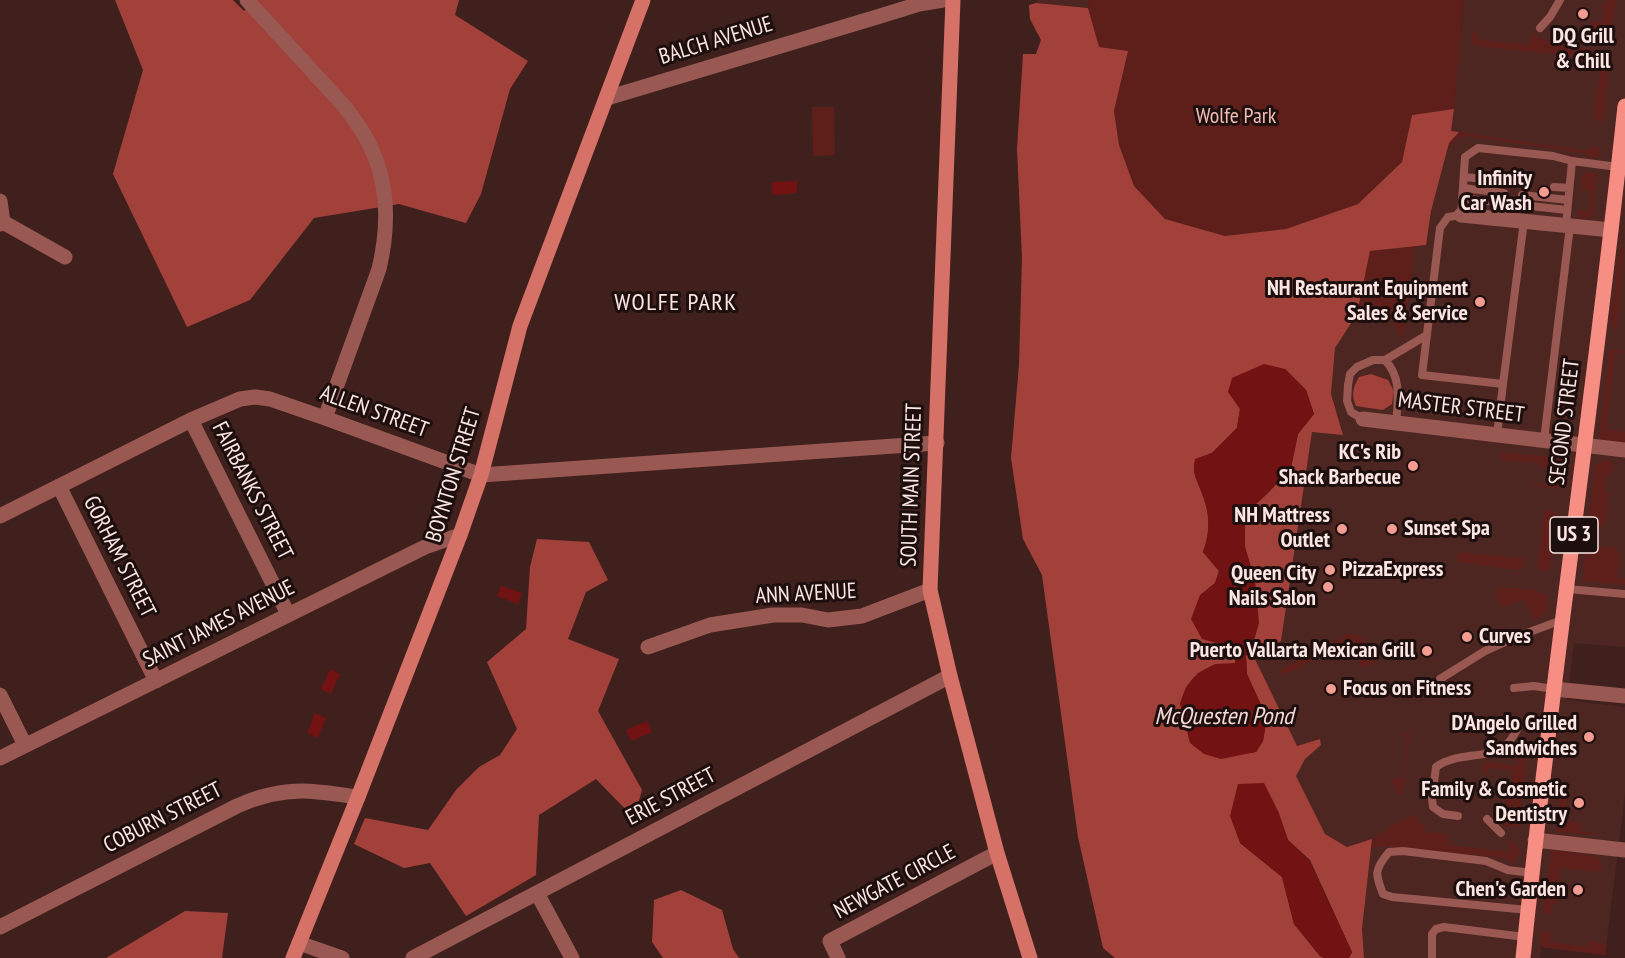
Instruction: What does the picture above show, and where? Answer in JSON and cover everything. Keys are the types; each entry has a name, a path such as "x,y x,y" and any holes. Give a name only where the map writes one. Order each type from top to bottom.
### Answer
{"main road":[{"name":"SECOND STREET","path":"1523,958 1535,840 1618,167 1622,151 1625,106"}],"street":[{"path":"247,0 359,125 369,142 382,180 386,207 384,249 379,269 325,418"},
{"name":"BOYNTON STREET","path":"293,958 460,535 481,475 520,326 643,0"},
{"name":"BALCH AVENUE","path":"607,98 919,4 943,0"},
{"name":"SOUTH MAIN STREET","path":"953,0 930,590 950,676 997,853 1030,958"},
{"path":"0,201 2,223 65,257"},
{"path":"1461,215 1611,230"},
{"name":"ALLEN STREET","path":"0,516 191,420 240,399 255,397 270,399 481,475 937,442"},
{"name":"MASTER STREET","path":"1363,419 1625,450"},
{"name":"FAIRBANKS STREET","path":"191,420 288,614"},
{"name":"GORHAM STREET","path":"59,486 156,681"},
{"name":"SAINT JAMES AVENUE","path":"0,758 425,547 460,535"},
{"name":"ANN AVENUE","path":"648,647 710,625 773,615 802,615 828,620 862,616 930,590"},
{"name":"ERIE STREET","path":"413,958 950,676"},
{"path":"1554,689 1625,696"},
{"path":"0,696 26,745"},
{"name":"COBURN STREET","path":"0,927 254,799 279,793 302,791 358,797"},
{"path":"1535,840 1625,850"},
{"name":"NEWGATE CIRCLE","path":"838,958 830,941 997,853"},
{"path":"537,893 572,958"},
{"path":"299,943 342,958"}],"lane":[{"path":"1540,28 1560,0"},
{"path":"1503,384 1422,375 1440,228 1448,217 1461,215 1465,157 1478,148 1553,156 1618,167"},
{"path":"1544,440 1568,226 1567,210 1572,161"},
{"path":"1464,177 1494,180"},
{"path":"1554,187 1569,188"},
{"path":"1463,188 1504,193"},
{"path":"1522,195 1568,200"},
{"path":"1462,198 1503,203"},
{"path":"1521,204 1567,210"},
{"path":"1497,435 1524,221"},
{"path":"1363,419 1351,412 1347,400 1350,374 1357,367 1373,360 1385,360 1427,335"},
{"path":"1385,360 1393,368 1397,381 1396,423"},
{"path":"1567,589 1625,594"},
{"path":"1440,679 1496,646 1563,620"},
{"path":"1514,688 1534,686 1554,689"},
{"path":"1458,816 1443,814 1433,807 1436,767 1443,761 1497,750 1506,745 1517,730"},
{"path":"1487,819 1502,833"},
{"path":"1528,910 1392,897 1383,894 1377,878 1378,864 1389,852 1403,851 1486,861 1508,870 1532,873"},
{"path":"1432,958 1432,934 1436,929 1444,927 1525,937"}],"shaded area":[{"path":"115,0 233,0 244,11 254,0 459,0 455,15 528,61 510,89 481,194 466,223 399,204 314,218 250,300 187,327 113,174 143,70"},
{"path":"1037,0 1089,0 1088,8 1036,3"},
{"path":"1464,0 1625,0 1625,647 1574,643 1567,700 1625,707 1625,793 1605,955 1541,947 1540,958 1364,958 1362,930 1372,840 1347,847 1325,834 1296,776 1305,758 1321,745 1319,740 1297,746 1254,657 1281,641 1312,431 1342,434 1331,394 1335,348 1357,314 1370,251 1426,245 1431,211 1449,143 1458,132 1451,131"},
{"path":"1036,3 1088,8 1099,47 1128,51 1114,111 1119,145 1134,186 1165,219 1225,236 1286,229 1358,204 1402,162 1412,115 1454,109 1451,131 1459,132 1449,143 1431,211 1426,245 1370,251 1357,314 1335,348 1331,394 1343,435 1312,432 1281,641 1254,657 1297,746 1320,739 1321,745 1305,759 1296,776 1325,834 1347,847 1372,839 1362,929 1364,958 1349,958 1352,952 1310,860 1288,840 1278,811 1240,843 1282,877 1294,924 1324,958 1115,958 1103,948 1078,837 1042,575 1023,539 1011,458 1019,365 1022,258 1017,149 1023,54 1036,54 1041,40 1030,19 1029,5","holes":["1285,369 1306,390 1314,414 1298,434 1291,468 1245,514 1245,547 1255,581 1253,644 1246,656 1247,674 1261,705 1266,723 1263,741 1256,752 1240,754 1180,704 1184,692 1194,678 1206,670 1235,663 1238,649 1200,596 1215,583 1219,571 1203,552 1207,537 1208,514 1194,468 1196,459 1212,453 1237,428 1240,409 1229,392"]},
{"path":"1371,374 1388,380 1394,391 1392,404 1383,410 1356,406 1354,402 1353,391 1359,377"},
{"path":"537,539 589,542 608,580 586,592 568,639 619,659 598,711 642,790 634,818 596,779 539,815 536,875 466,916 430,863 404,868 354,844 365,818 428,830 456,790 479,767 500,755 517,729 487,662 526,629 530,567"},
{"path":"681,890 722,910 733,949 739,958 663,958 652,942 654,900"},
{"path":"185,911 228,913 222,958 106,958"}],"green space":[{"name":"Wolfe Park","path":"1089,0 1464,0 1454,109 1412,115 1402,162 1358,204 1286,229 1225,236 1165,219 1134,186 1119,145 1114,111 1128,51 1098,47 1088,8"},
{"path":"1606,0 1616,0 1612,34 1591,32 1592,21 1600,22 1600,19 1603,19 1604,9 1601,9 1601,6 1605,6"},
{"path":"1472,30 1475,31 1479,40 1530,45 1532,34 1551,43 1601,51 1610,55 1603,122 1593,120 1602,59 1484,47 1471,44"},
{"path":"812,107 834,107 835,155 813,156"},
{"path":"1459,132 1589,151 1590,146 1600,147 1599,157 1465,136 1447,149 1449,143"},
{"path":"1583,172 1597,173 1592,218 1577,217 1578,210 1589,211 1591,191 1581,190"},
{"path":"1415,246 1403,340 1386,311 1357,314 1370,251"},
{"path":"1620,247 1624,247 1617,330 1611,322"},
{"path":"1611,349 1624,353 1615,353 1606,429 1625,432 1625,444 1606,442 1599,436"},
{"path":"1501,452 1561,458 1559,487 1556,489 1534,486 1534,483 1550,486 1552,469 1540,467 1539,463 1500,460"},
{"path":"1601,460 1611,461 1613,465 1612,474 1607,474 1605,493 1609,494 1606,520 1600,527 1588,524 1595,465 1601,463"},
{"path":"1544,510 1555,511 1550,569 1543,571 1537,567"},
{"path":"1590,545 1616,548 1620,551 1617,578 1625,579 1625,585 1583,581 1586,549"},
{"path":"1458,552 1524,558 1522,568 1517,570 1460,562 1457,560"},
{"path":"1504,587 1535,590 1548,596 1546,612 1535,621 1524,599 1502,608 1495,591"},
{"path":"1355,634 1363,638 1375,662 1363,669 1348,641 1328,651 1327,645 1345,635"},
{"path":"1315,652 1315,659 1283,676 1280,670"},
{"path":"1409,732 1402,794 1398,795 1392,781 1402,778 1407,736 1400,737"},
{"path":"1526,739 1529,740 1518,827 1503,826 1492,816 1504,817 1507,788 1511,788 1513,771 1489,768 1488,773 1483,772 1484,762 1516,766 1519,743"},
{"path":"1560,791 1568,792 1565,822 1581,823 1580,831 1596,835 1556,832"},
{"path":"1414,814 1427,832 1447,834 1448,845 1510,852 1508,841 1517,846 1521,855 1516,855 1514,864 1502,858 1386,846 1371,848 1372,839"},
{"path":"1552,850 1595,856 1600,860 1601,872 1560,868 1556,904 1552,904 1549,915 1543,912"},
{"path":"1547,930 1551,932 1550,942 1588,947 1589,941 1607,944 1605,955 1541,947 1542,933"}],"water":[{"path":"797,181 797,193 772,195 772,182"},
{"name":"McQuesten Pond","path":"1264,364 1285,369 1306,390 1314,414 1298,434 1291,467 1245,514 1245,547 1255,581 1259,623 1253,644 1246,656 1247,674 1261,705 1266,723 1263,741 1256,752 1221,759 1204,754 1190,743 1180,704 1186,687 1198,673 1215,664 1235,663 1238,649 1202,639 1191,619 1200,595 1215,583 1219,571 1203,552 1207,537 1208,514 1195,475 1194,464 1195,459 1212,453 1237,428 1240,409 1228,392 1232,378"},
{"path":"501,586 522,593 518,604 497,596"},
{"path":"330,669 340,674 331,694 321,689"},
{"path":"315,713 326,718 318,738 307,733"},
{"path":"647,721 652,732 631,741 626,730"},
{"path":"1264,783 1278,811 1288,840 1309,860 1352,952 1349,958 1320,956 1294,924 1282,877 1240,843 1230,816 1238,784"}],"place":[{"name":"DQ Grill & Chill","path":"1583,14"},
{"name":"Infinity Car Wash","path":"1544,192"},
{"name":"NH Restaurant Equipment Sales & Service","path":"1480,302"},
{"name":"KC's Rib Shack Barbecue","path":"1413,466"},
{"name":"NH Mattress Outlet","path":"1342,529"},
{"name":"Sunset Spa","path":"1392,529"},
{"name":"PizzaExpress","path":"1330,570"},
{"name":"Queen City Nails Salon","path":"1328,587"},
{"name":"Curves","path":"1467,637"},
{"name":"Puerto Vallarta Mexican Grill","path":"1427,651"},
{"name":"Focus on Fitness","path":"1331,689"},
{"name":"D'Angelo Grilled Sandwiches","path":"1589,737"},
{"name":"Family & Cosmetic Dentistry","path":"1579,803"},
{"name":"Chen's Garden","path":"1578,890"}],"district":[{"name":"WOLFE PARK","path":"676,303"}]}
